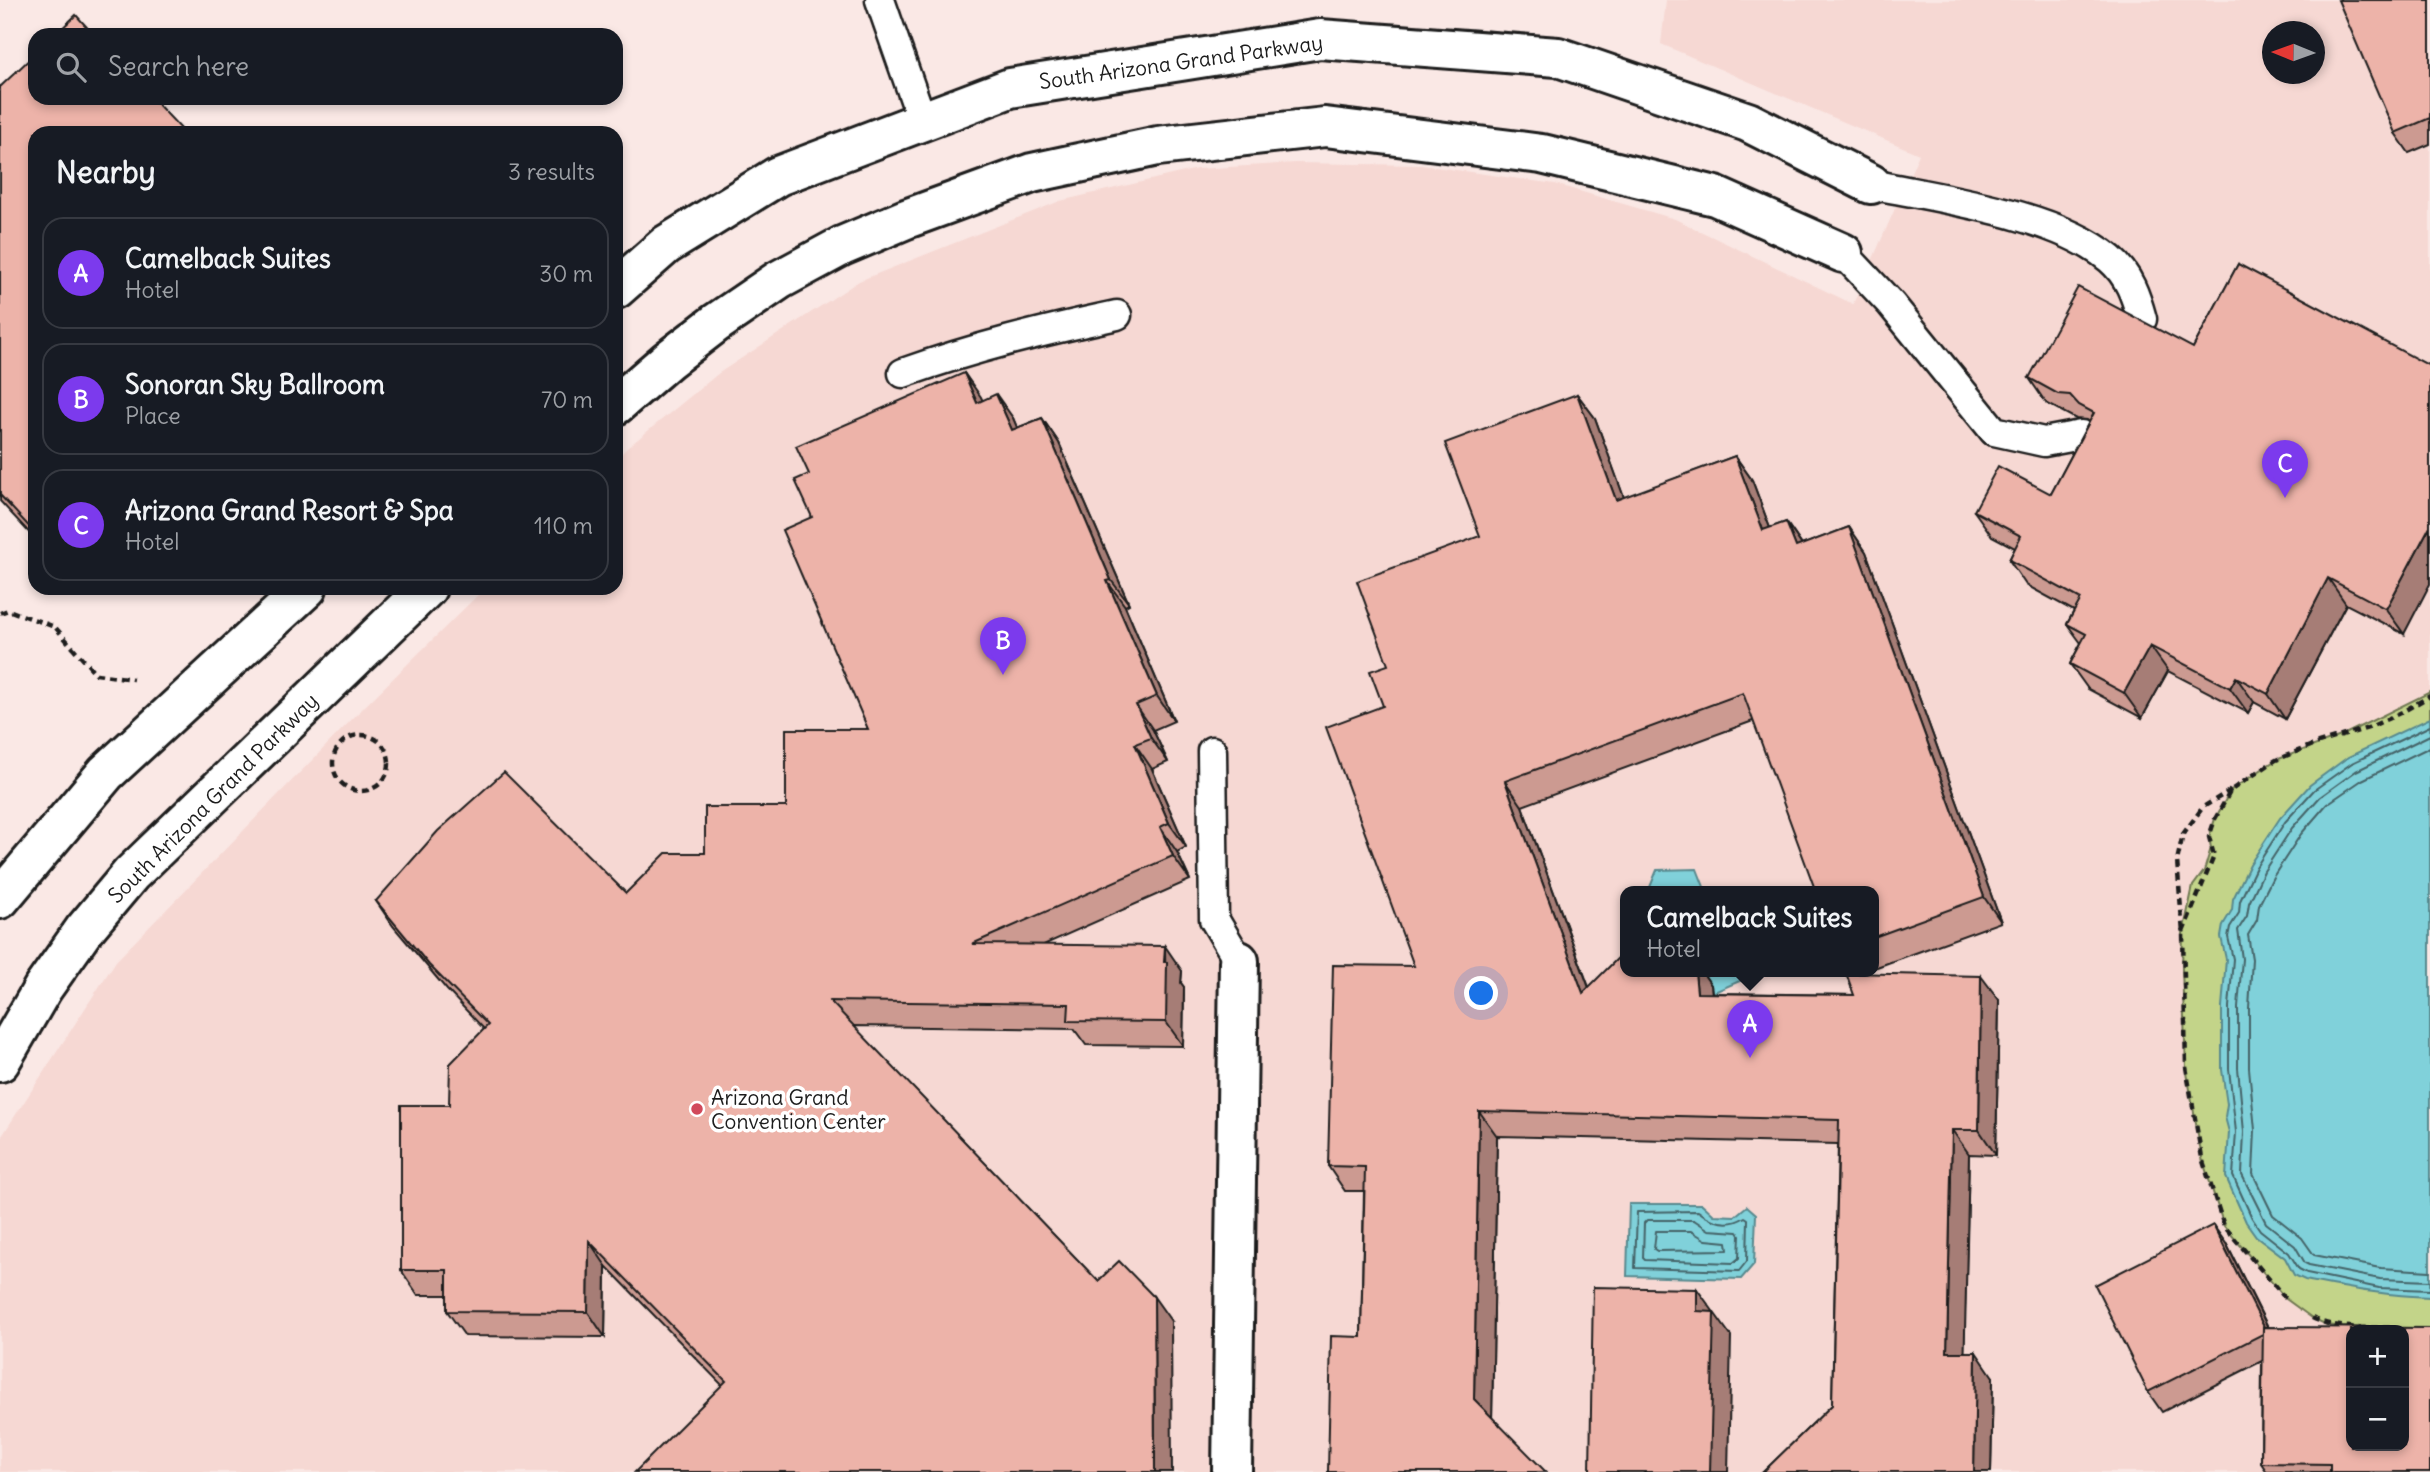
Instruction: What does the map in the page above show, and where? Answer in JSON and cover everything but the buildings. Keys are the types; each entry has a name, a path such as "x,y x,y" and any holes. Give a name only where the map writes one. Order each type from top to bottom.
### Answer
{"street":[{"name":"South Arizona Grand Parkway","path":"623,283 666,245 778,176 1010,88 1320,39 1558,57 1748,122 1871,184"},
{"path":"623,399 667,360 716,323 779,280 842,246 906,219 1032,173 1158,146 1325,127 1542,154 1716,196 1843,253"},
{"path":"0,899 106,773 299,595"},
{"name":"South Arizona Grand Parkway","path":"0,1062 43,988 84,930 131,874 420,595"},
{"path":"1232,1472 1238,961"}],"lane":[{"path":"880,0 922,120"},
{"name":"South Arizona Grand Parkway","path":"1871,184 2001,212 2062,231 2110,260 2133,287 2143,319"},
{"path":"1843,253 1891,304 1994,431 2044,442 2081,435"},
{"path":"903,373 1007,339 1117,315"},
{"path":"1212,751 1214,919 1238,961"}],"path":[{"path":"0,613 8,610 55,627 96,674 142,681"},
{"path":"2286,1299 2224,1226 2202,1158 2186,1067 2183,933 2177,861 2183,835 2203,807 2276,760 2315,744 2368,728 2430,696"},
{"path":"365,734 381,742 389,759 386,777 380,784 363,792 345,787 338,780 333,762 335,752 342,742 355,735 365,734"},
{"path":"2183,933 2214,856 2209,837 2215,819 2231,790"},
{"path":"2312,1318 2328,1325 2346,1327"}],"shaded area":[{"path":"1666,0 2430,0 2430,1472 0,1472 0,1139 116,961 361,710 478,595 623,595 623,452 719,373 859,281 1060,201 1197,169 1295,163 1421,165 1555,184 1675,219 1853,304 1919,154 1661,44"}],"green space":[{"path":"2430,692 2430,1329 2409,1329 2409,1325 2327,1325 2312,1318 2286,1299 2224,1226 2202,1158 2186,1067 2183,933 2193,886 2204,871 2211,848 2209,837 2215,819 2231,790 2276,760 2341,736"}],"water":[{"path":"2430,718 2430,1297 2352,1289 2305,1280 2294,1275 2285,1258 2256,1236 2246,1222 2226,1177 2229,1132 2225,1117 2227,1104 2222,1070 2222,1007 2226,959 2221,937 2223,925 2232,910 2233,899 2250,864 2280,818 2310,785 2348,757"},
{"path":"1697,869 1704,886 1650,886 1657,870"},
{"path":"1701,977 1740,977 1742,980 1712,993"},
{"path":"1629,1204 1702,1204 1714,1215 1735,1216 1747,1206 1756,1214 1754,1264 1741,1279 1627,1276"}],"place":[{"name":"Arizona Grand Resort & Spa","path":"2285,498"},
{"name":"Sonoran Sky Ballroom","path":"1003,675"},
{"name":"Camelback Suites","path":"1750,1058"},
{"name":"Arizona Grand Convention Center","path":"697,1109"}]}
